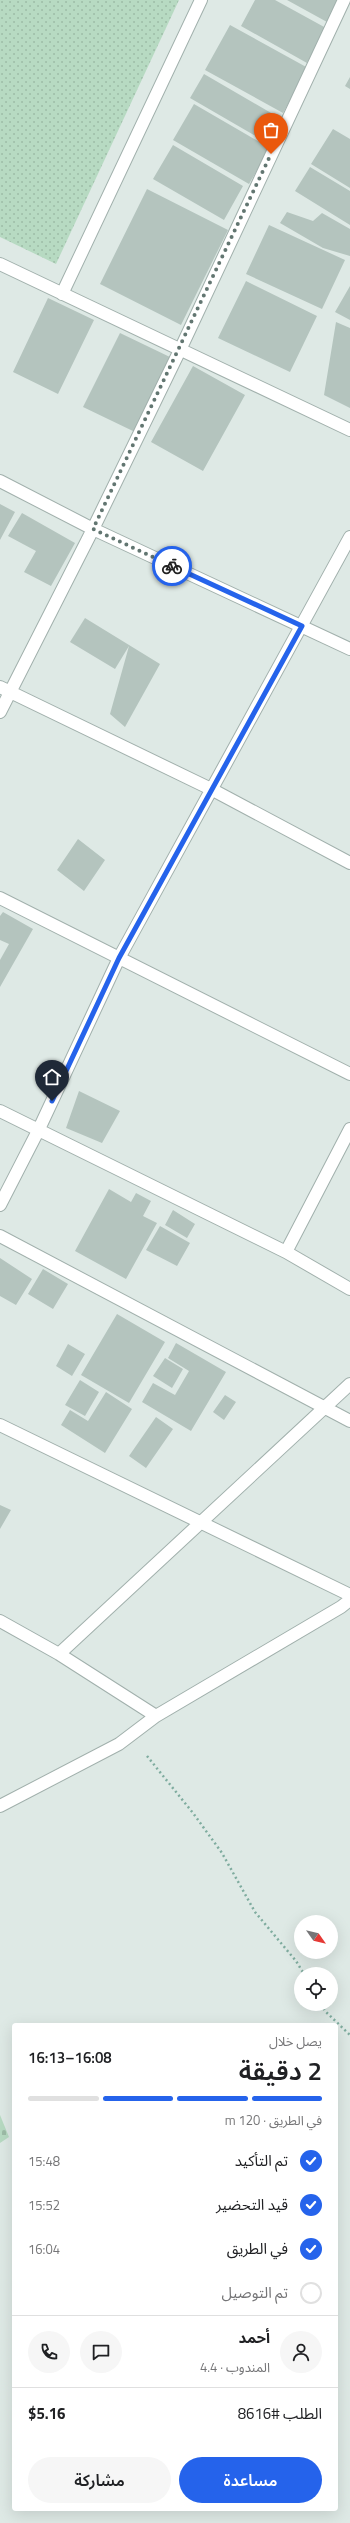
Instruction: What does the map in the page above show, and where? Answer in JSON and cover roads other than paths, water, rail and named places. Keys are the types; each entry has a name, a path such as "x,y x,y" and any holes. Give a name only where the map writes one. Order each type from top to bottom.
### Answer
{"street":[{"path":"62,294 200,0"},
{"path":"0,712 5,690 93,529 180,350 344,0"},
{"path":"0,264 180,350 349,427"},
{"path":"0,480 93,529 350,649"},
{"path":"0,1205 39,1129 119,958 350,537"},
{"path":"5,690 211,789 350,863"},
{"path":"0,898 350,1074"},
{"path":"0,1111 286,1252 350,1289"},
{"path":"286,1252 350,1129"},
{"path":"0,1236 350,1421"},
{"path":"59,1654 350,1384"},
{"path":"0,1425 350,1595"},
{"path":"1,1805 119,1744 156,1716 350,1600"},
{"path":"0,1621 59,1654 156,1716"}]}
